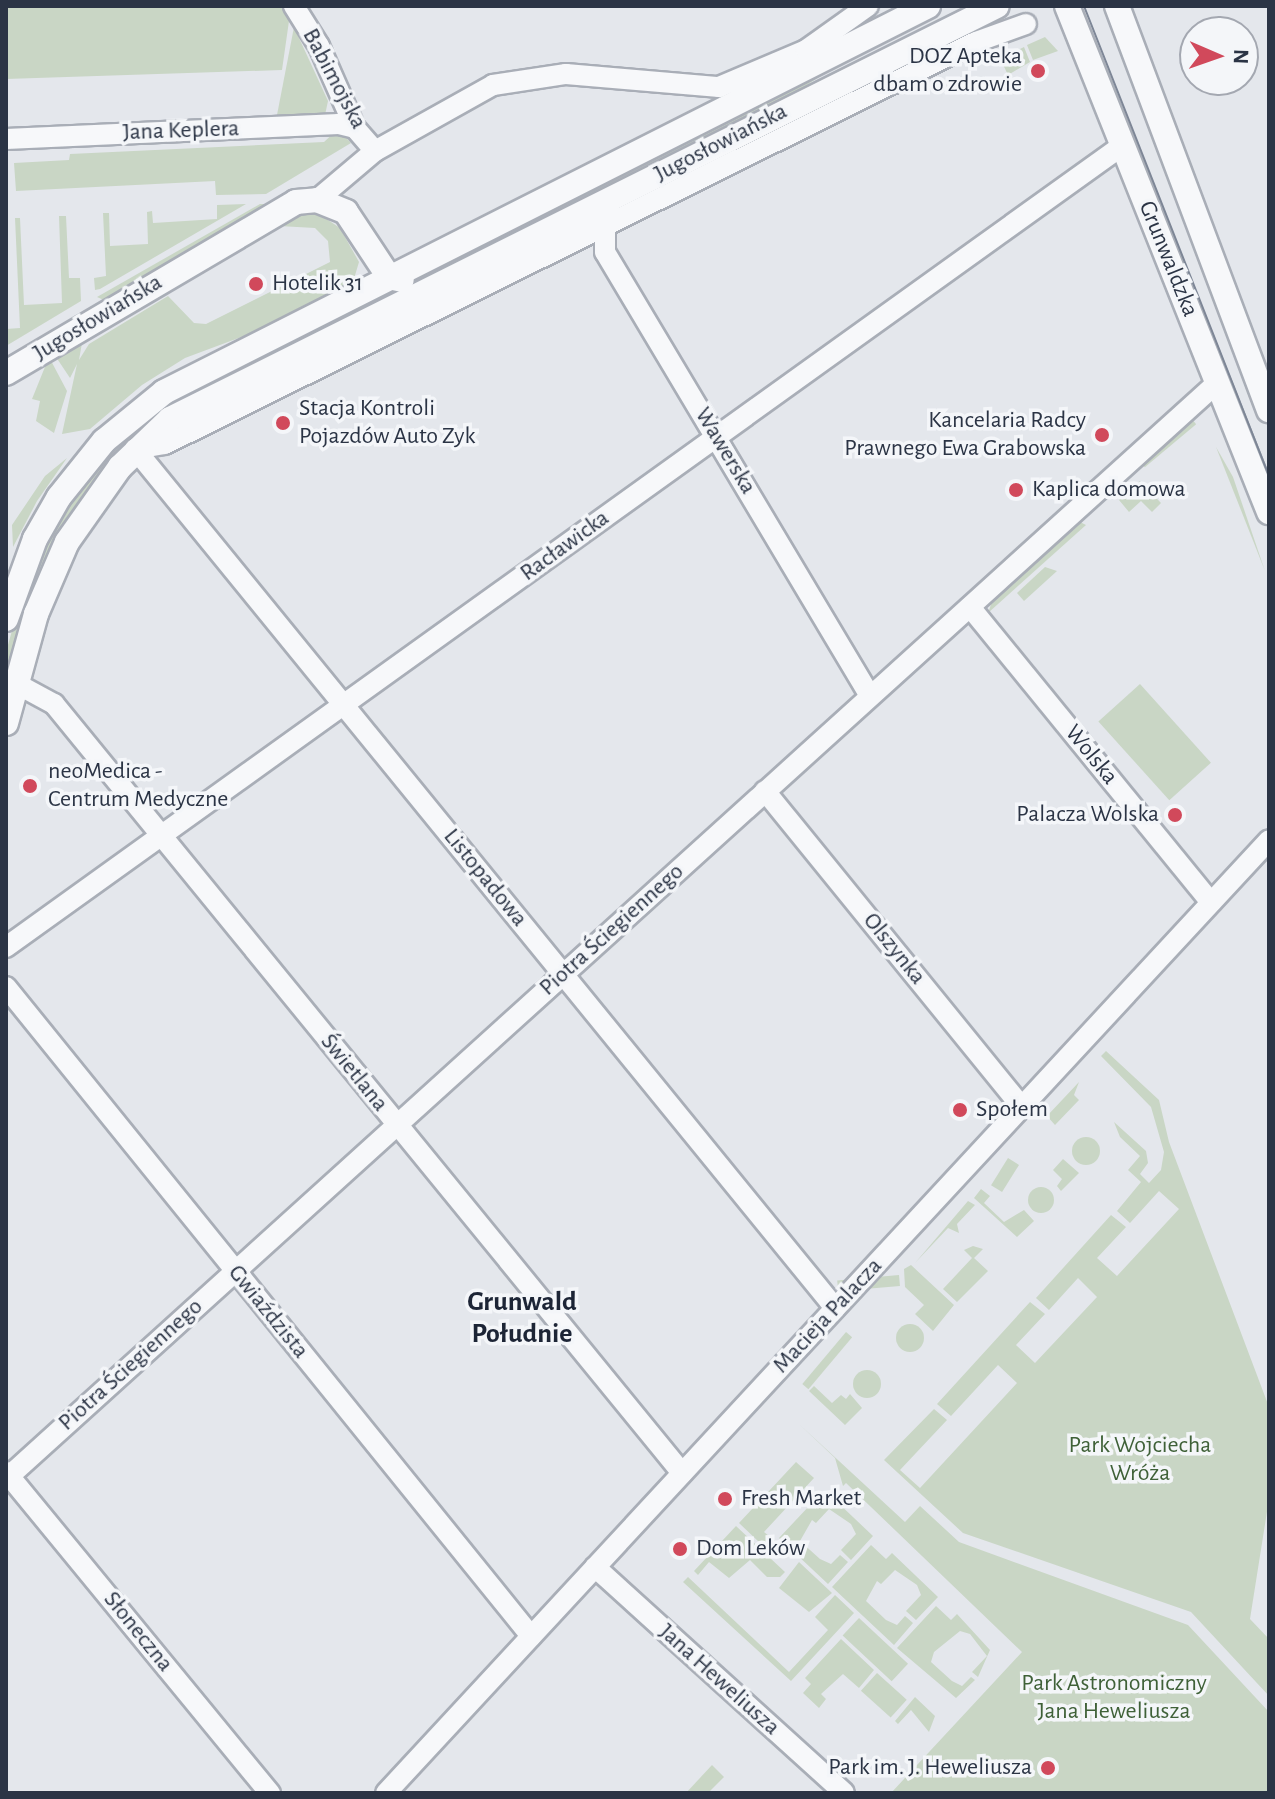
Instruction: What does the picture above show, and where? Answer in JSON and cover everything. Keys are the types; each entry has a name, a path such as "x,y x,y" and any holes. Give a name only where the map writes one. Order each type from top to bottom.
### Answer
{"street":[{"name":"Babimojska","path":"294,6 325,58 355,128 375,151"},
{"name":"Jugosłowiańska","path":"6,373 288,205 317,200 375,151 442,110 519,78 566,74 689,86 730,84 806,50 868,6"},
{"name":"Jugosłowiańska","path":"6,619 45,520 82,467 117,430 173,386 928,6"},
{"name":"Jugosłowiańska","path":"6,723 36,614 67,542 135,449 203,400 997,6"},
{"name":"Grunwaldzka","path":"1067,6 1269,512"},
{"name":"Grunwaldzka","path":"1117,6 1269,410"},
{"path":"135,449 165,444 976,42 1026,24"},
{"name":"Jana Keplera","path":"6,139 339,124 355,128"},
{"name":"Racławicka","path":"6,947 1123,145"},
{"path":"317,200 353,218 389,277"},
{"name":"Wawerska","path":"608,200 603,226 605,252 870,696"},
{"path":"389,277 445,281"},
{"path":"359,323 389,277"},
{"name":"Piotra Ściegiennego","path":"7,1475 1218,382"},
{"name":"Listopadowa","path":"135,449 835,1308"},
{"name":"Wolska","path":"970,607 1211,902"},
{"name":"Świetlana","path":"17,684 54,704 682,1473"},
{"name":"Olszynka","path":"765,791 1022,1107"},
{"name":"Macieja Palacza","path":"386,1793 1269,840"},
{"name":"Gwiaździsta","path":"6,987 531,1636"},
{"name":"Słoneczna","path":"7,1475 270,1793"},
{"name":"Jana Heweliusza","path":"595,1567 844,1793"}],"green space":[{"path":"6,6 281,6 289,21 282,70 6,79"},
{"path":"294,27 328,101 325,115 277,115"},
{"path":"1045,37 1058,51 1033,60 1027,45"},
{"path":"1024,47 1030,62 1008,75 996,50 1010,54"},
{"path":"831,69 789,97 555,216 485,243"},
{"path":"338,129 351,143 266,194 216,195 215,181 16,191 14,163 69,160 70,154 324,142"},
{"path":"246,204 95,290 94,278 106,276 103,213 109,213 110,246 148,244 147,212 152,211 153,223 217,219 217,205"},
{"path":"260,204 270,204 106,301 97,297"},
{"path":"301,212 319,214 340,228 359,262 353,282 273,325 185,358 142,385 90,429 62,434 77,364 70,378 54,354 82,343 79,360 89,344 168,296 194,323 206,324 330,262 328,241 315,228 279,226"},
{"path":"59,216 66,216 69,278 80,278 81,301 6,346 6,329 20,328 15,218 20,218 24,305 62,303"},
{"path":"49,357 67,391 54,433 36,421 40,401 32,399"},
{"path":"229,369 143,427 115,457 6,690 6,652 20,602 50,530 87,474 146,416"},
{"path":"1191,418 1196,424 1145,467 1140,461"},
{"path":"1216,447 1233,477 1265,571"},
{"path":"67,458 37,501 13,547 12,525 45,476"},
{"path":"1140,481 1161,503 1152,512 1141,501 1129,512 1119,500"},
{"path":"1078,521 1086,525 988,613 993,599"},
{"path":"1045,567 1057,571 1024,601 1017,593"},
{"path":"1140,684 1211,763 1169,800 1098,721"},
{"name":"Park Wojciecha Wróża","path":"1106,1051 1159,1100 1169,1142 1269,1407 1269,1499 1250,1619 1269,1639 1269,1696 1191,1612 963,1533 884,1460 934,1409 947,1420 900,1470 920,1488 1017,1383 998,1365 951,1416 937,1404 1030,1302 1045,1314 1016,1345 1035,1363 1097,1297 1078,1278 1049,1310 1036,1298 1111,1215 1126,1227 1097,1258 1117,1276 1179,1209 1159,1191 1130,1223 1117,1211 1141,1182 1128,1170 1140,1156 1120,1137 1114,1122 1146,1151 1148,1163 1140,1174 1149,1183 1161,1170 1164,1152 1151,1107 1101,1056"},
{"path":"1079,1082 1074,1095 1079,1100 1055,1125 1047,1116"},
{"path":"1086,1137 1096,1141 1100,1151 1096,1161 1086,1165 1076,1161 1072,1151 1076,1141"},
{"path":"1008,1158 1019,1165 1002,1192 991,1185"},
{"path":"1063,1159 1079,1173 1061,1191 1057,1186 1062,1179 1053,1170"},
{"path":"1041,1187 1050,1191 1054,1200 1050,1209 1041,1213 1032,1209 1028,1200 1032,1191"},
{"path":"981,1189 990,1196 984,1203 1004,1222 1024,1210 1034,1221 1017,1237 974,1198"},
{"path":"968,1201 975,1205 957,1224 959,1233 948,1228 915,1263"},
{"path":"973,1246 983,1249 974,1258 988,1271 957,1302 943,1289 972,1258 964,1250"},
{"path":"911,1265 954,1305 933,1331 915,1314 924,1305 905,1287 904,1269"},
{"path":"899,1275 900,1286 838,1291 837,1280"},
{"path":"910,1324 920,1328 924,1338 920,1348 910,1352 900,1348 896,1338 900,1328"},
{"path":"846,1332 852,1337 808,1389 802,1384"},
{"path":"867,1370 877,1374 881,1384 877,1394 867,1398 857,1394 853,1384 857,1374"},
{"path":"814,1386 832,1403 841,1395 846,1399 850,1394 862,1408 845,1425 809,1391"},
{"name":"Park Astronomiczny Jana Heweliusza","path":"799,1424 905,1522 920,1506 959,1542 1188,1625 1269,1712 1269,1793 891,1793 1022,1652 846,1483 843,1486 835,1458"},
{"path":"796,1462 814,1478 764,1532 784,1548 776,1558 739,1523"},
{"path":"834,1499 873,1536 851,1560 841,1550 856,1534 851,1524 829,1509 816,1523 812,1520 800,1541 820,1559 831,1564 840,1555 848,1562 828,1584 779,1538 811,1504"},
{"path":"736,1526 785,1572 780,1577 767,1577 750,1560 729,1578 709,1562 698,1575 694,1571"},
{"path":"871,1545 886,1559 892,1553 938,1597 916,1620 906,1611 921,1595 917,1585 895,1570 881,1584 877,1581 866,1601 886,1620 897,1625 905,1616 913,1623 894,1645 832,1587"},
{"path":"799,1562 832,1593 809,1612 779,1588"},
{"path":"688,1577 789,1672 828,1630 815,1617 835,1595 854,1613 791,1681 683,1582"},
{"path":"936,1606 951,1620 957,1614 990,1650 978,1677 972,1672 987,1656 970,1634 960,1631 934,1652 931,1662 952,1681 962,1686 971,1677 975,1680 956,1698 897,1648"},
{"path":"859,1618 908,1664 892,1681 843,1636"},
{"path":"841,1639 874,1670 859,1688 843,1674 821,1694 826,1699 819,1708 803,1693 811,1684 805,1678"},
{"path":"877,1673 907,1700 891,1718 861,1691"},
{"path":"915,1697 935,1716 929,1732 911,1710 898,1724 895,1721"},
{"path":"712,1765 724,1777 708,1793 686,1793"}],"tram line":[{"path":"1084,6 1269,476"}],"place":[{"name":"DOZ Apteka dbam o zdrowie","path":"1038,71"},
{"name":"Hotelik 31","path":"256,284"},
{"name":"Stacja Kontroli Pojazdów Auto Zyk","path":"283,423"},
{"name":"Kancelaria Radcy Prawnego Ewa Grabowska","path":"1102,435"},
{"name":"Kaplica domowa","path":"1016,490"},
{"name":"neoMedica - Centrum Medyczne","path":"30,786"},
{"name":"Palacza Wolska","path":"1175,815"},
{"name":"Społem","path":"960,1110"},
{"name":"Fresh Market","path":"725,1499"},
{"name":"Dom Leków","path":"680,1549"},
{"name":"Park im. J. Heweliusza","path":"1048,1768"}],"district":[{"name":"Grunwald Południe","path":"522,1318"}]}
